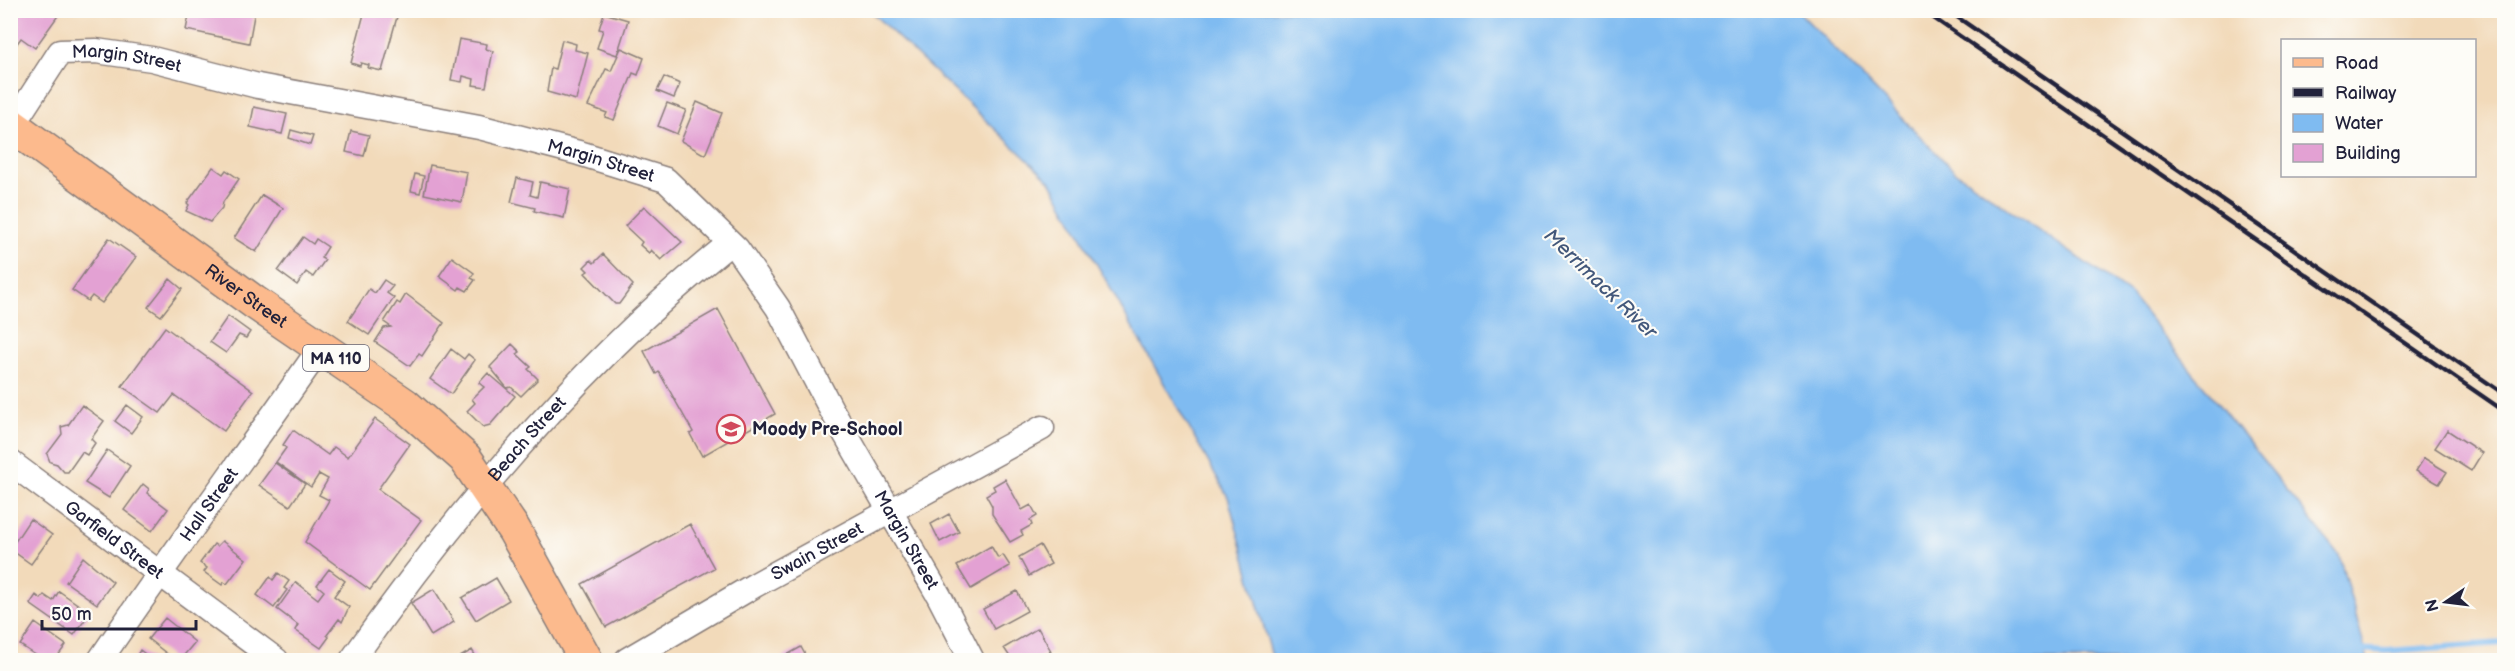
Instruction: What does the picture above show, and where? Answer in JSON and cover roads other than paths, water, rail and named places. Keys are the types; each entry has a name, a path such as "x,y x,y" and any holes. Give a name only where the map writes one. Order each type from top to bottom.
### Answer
{"main road":[{"name":"River Street","path":"11,126 405,405 465,458 514,530 586,660"}],"street":[{"name":"Margin Street","path":"11,126 60,52 96,51 152,59 258,86 479,127 666,180 730,243 778,308 831,409 939,596 972,660"},
{"name":"Beach Street","path":"352,660 387,610 542,420 670,291 730,243"},
{"name":"Hall Street","path":"100,660 158,574 223,488 321,347"},
{"name":"Swain Street","path":"627,660 755,585 1042,428"},
{"name":"Garfield Street","path":"10,462 83,514 158,574 276,660"}],"water":[{"name":"Merrimack River","path":"870,11 1798,11 1953,170 2130,294 2339,555 2368,660 1273,660 1228,497 1050,181"}],"waterway":[{"path":"2358,649 2386,651 2504,643"}],"railway":[{"path":"1922,10 2504,411"},
{"path":"1947,10 2504,394"}],"place":[{"name":"Moody Pre-School","path":"731,429"}]}
